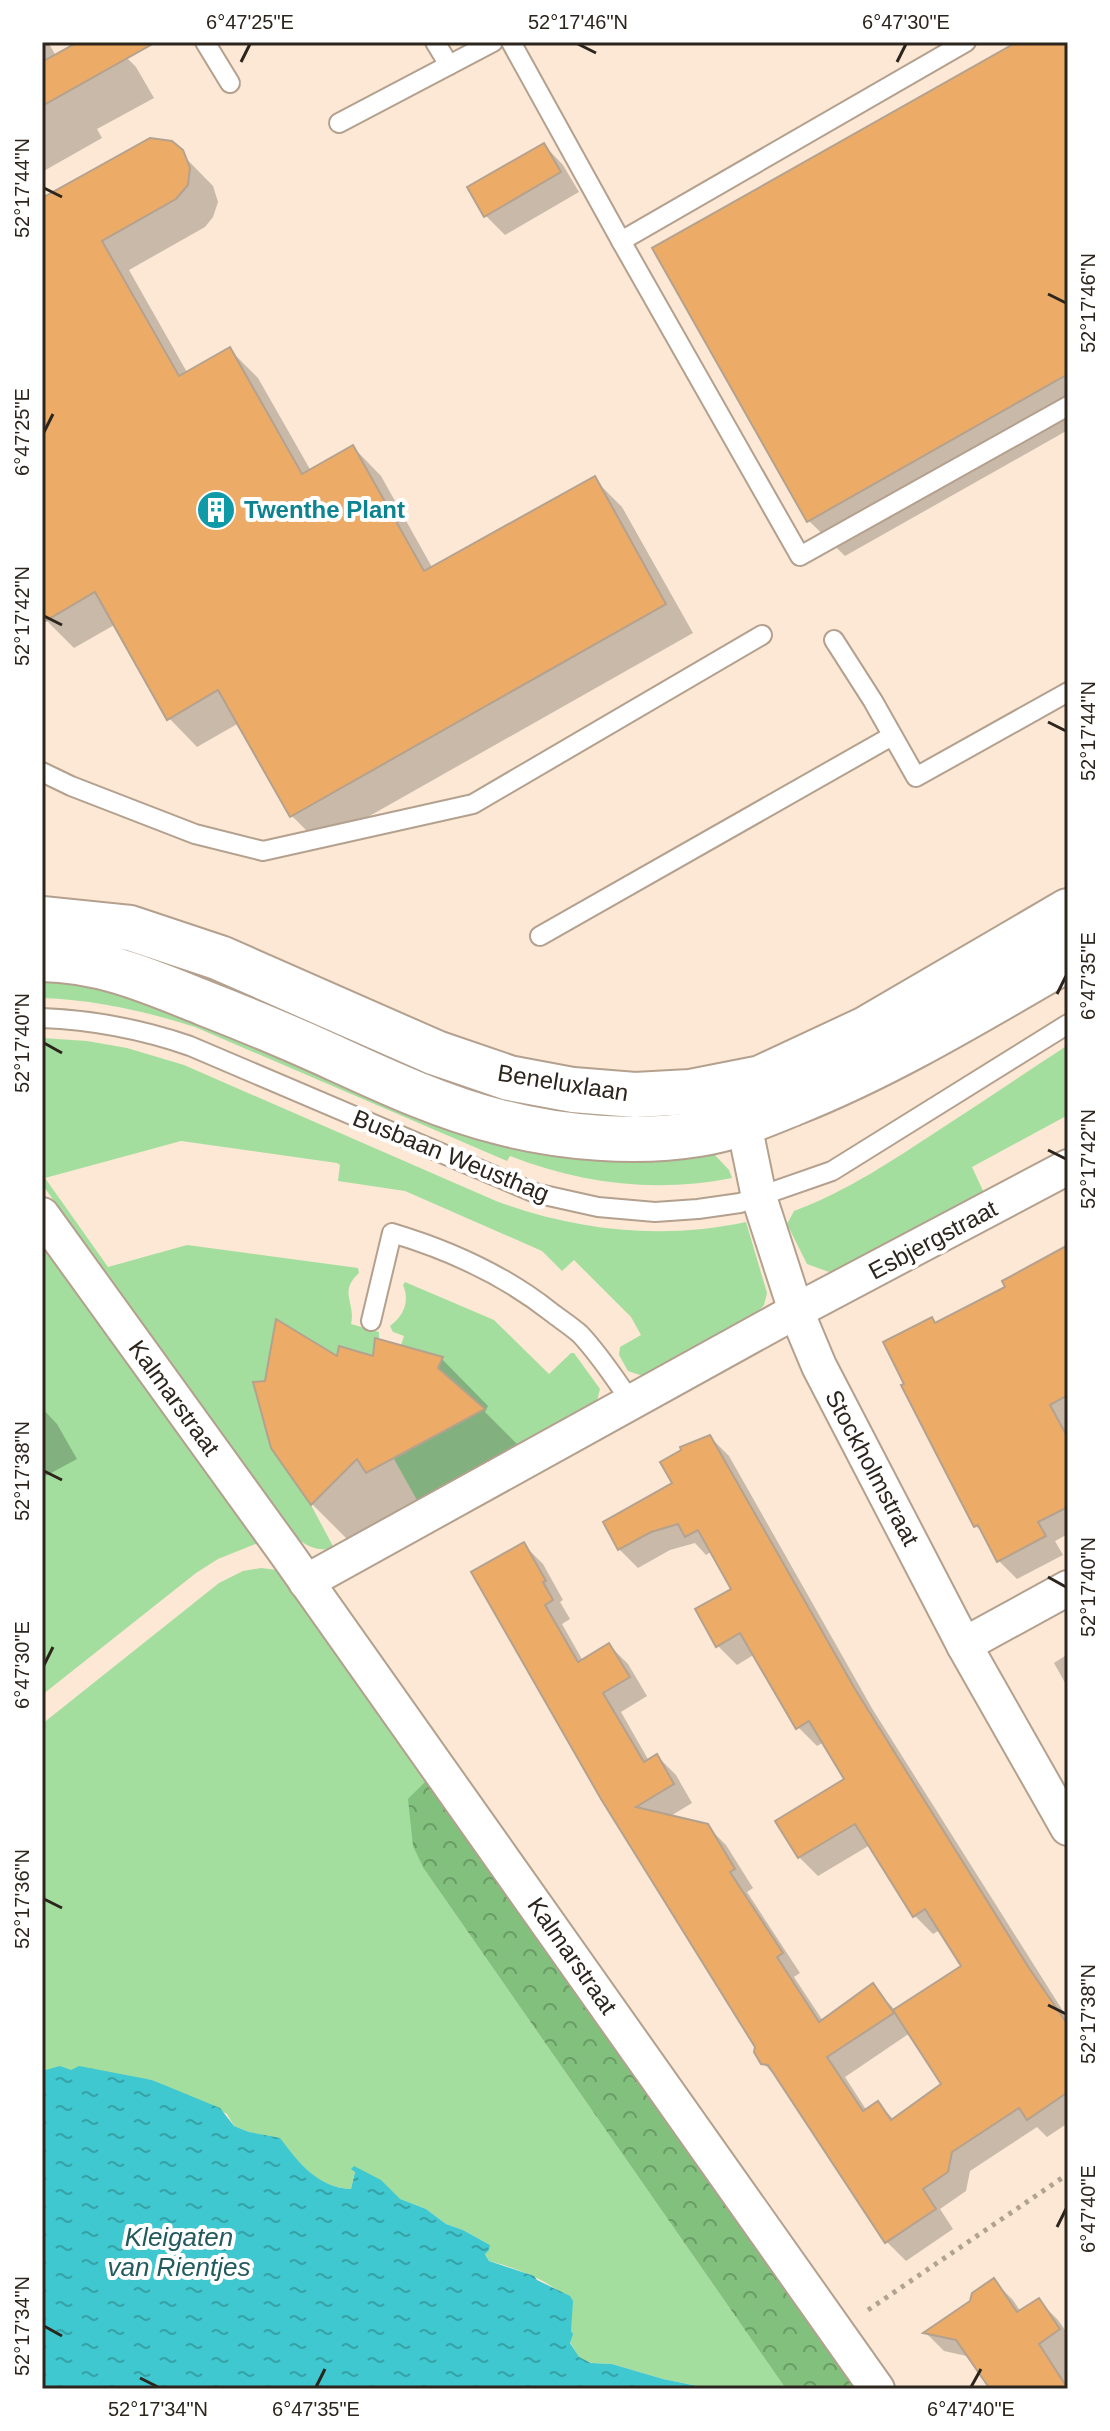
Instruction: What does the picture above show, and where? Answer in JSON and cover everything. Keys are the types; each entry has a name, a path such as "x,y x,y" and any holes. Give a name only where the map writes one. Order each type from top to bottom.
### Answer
{"street":[{"name":"Beneluxlaan","path":"42,959 74,959 135,975 436,1102 501,1122 553,1133 653,1138 699,1134 739,1103 761,1078 866,1029 1068,911"},
{"name":"Beneluxlaan","path":"42,919 130,928 220,958 436,1053 509,1078 573,1090 635,1095 690,1092 739,1103 825,1091 911,1050 1068,959"},
{"name":"Stockholmstraat","path":"739,1103 759,1197 796,1311 819,1366 964,1645 1068,1828"},
{"name":"Esbjergstraat","path":"796,1311 1068,1167"},
{"name":"Kalmarstraat","path":"42,1215 306,1582 877,2389"},
{"path":"306,1582 796,1311"},
{"path":"964,1645 1068,1588"}],"lane":[{"path":"205,42 230,83"},
{"path":"435,42 449,65"},
{"path":"339,123 493,42"},
{"path":"511,42 800,556 1068,406"},
{"path":"621,241 966,42"},
{"path":"42,772 195,834 263,851 473,804 762,635"},
{"path":"834,640 916,777 1068,692"},
{"path":"540,936 892,736"},
{"name":"Busbaan Weusthag","path":"42,1018 109,1025 179,1043 501,1181 598,1207 655,1212 717,1207 759,1197 832,1171 1068,1024"},
{"path":"371,1321 392,1233 448,1252 494,1273 538,1302 578,1333 632,1403"}],"path":[{"path":"837,2331 1068,2174"}],"green space":[{"path":"42,971 69,973 371,1082 713,1153 729,1170 732,1178 675,1185 620,1183 564,1173 510,1156 507,1161 195,1027 120,1007 42,998"},
{"path":"42,1038 127,1048 184,1065 496,1201 526,1211 588,1226 620,1230 683,1231 746,1222 767,1293 764,1305 754,1316 646,1377 628,1371 619,1355 620,1347 641,1335 631,1317 574,1260 562,1271 542,1251 405,1191 338,1181 340,1165 337,1163 181,1141 45,1178 108,1267 187,1245 358,1268 359,1273 349,1292 351,1324 379,1332 379,1338 375,1338 373,1356 340,1346 337,1356 276,1320 268,1363 269,1381 253,1383 270,1447 311,1505 334,1548 310,1546 290,1533 42,1184"},
{"path":"1068,1045 1068,1115 972,1167 985,1195 851,1264 829,1272 807,1264 787,1224 794,1211 832,1195 887,1164"},
{"path":"42,1231 258,1543 218,1559 196,1573 42,1695"},
{"path":"405,1282 494,1320 549,1374 574,1353 600,1389 596,1405 418,1502 394,1459 485,1409 452,1381 436,1373 442,1357 401,1345 404,1336 393,1332 390,1326 404,1308"},
{"path":"261,1568 277,1570 431,1776 424,1869 786,2389 712,2389 579,2358 570,2342 572,2304 565,2296 534,2277 489,2261 485,2253 490,2245 446,2224 426,2209 399,2199 385,2185 355,2171 351,2189 329,2184 310,2173 280,2139 234,2126 227,2114 152,2080 72,2070 42,2071 42,1724 219,1583 243,1571"},
{"path":"431,1776 860,2389 786,2389 424,1869 413,1846 408,1799"}],"water":[{"name":"Kleigaten van Rientjes","path":"60,2066 71,2070 79,2066 152,2080 220,2108 234,2126 280,2138 310,2172 339,2188 351,2189 355,2172 351,2169 354,2166 381,2180 400,2199 426,2209 446,2224 490,2245 485,2254 489,2261 534,2276 570,2296 573,2301 573,2334 570,2343 579,2357 591,2363 612,2364 712,2389 42,2389 42,2071"}],"building":[{"path":"78,42 156,42 42,106 42,62"},
{"path":"1017,42 1068,42 1068,374 807,522 652,248"},
{"name":"Twenthe Plant","path":"150,138 172,141 183,150 190,168 188,185 176,199 102,241 179,376 230,347 302,474 353,445 424,571 595,476 666,604 290,817 218,690 167,720 95,592 42,623 42,198"},
{"path":"544,143 561,172 484,217 467,187"},
{"path":"1068,1245 1068,1395 1050,1405 1068,1438 1068,1507 1038,1522 1046,1536 997,1562 978,1525 974,1527 901,1385 904,1384 883,1342 932,1317 935,1323 1005,1287 1002,1281"},
{"path":"276,1319 337,1356 339,1346 373,1356 375,1338 443,1357 438,1368 485,1409 366,1473 357,1459 311,1505 271,1448 253,1382 265,1381"},
{"path":"710,1435 855,1689 1029,1968 1068,2025 1068,2092 1027,2120 1019,2108 952,2152 948,2172 923,2189 936,2209 885,2243 768,2065 761,2064 754,2052 755,2047 601,1799 471,1572 524,1542 553,1600 545,1605 578,1662 609,1643 630,1677 603,1693 644,1762 657,1754 674,1784 636,1807 708,1824 735,1869 730,1872 783,1953 777,1957 819,2022 873,1983 894,2013 827,2057 863,2111 878,2101 891,2120 941,2084 893,2010 961,1966 925,1909 913,1917 855,1824 798,1858 775,1821 844,1779 809,1721 796,1729 740,1633 716,1647 695,1609 731,1589 698,1530 685,1537 678,1524 651,1532 618,1550 603,1522 672,1483 660,1462 681,1450 680,1447"},
{"path":"994,2278 1017,2312 1039,2298 1060,2329 1039,2344 1068,2389 990,2389 956,2340 923,2333 970,2301 972,2293"}],"place":[{"name":"Twenthe Plant","path":"216,510"}]}
